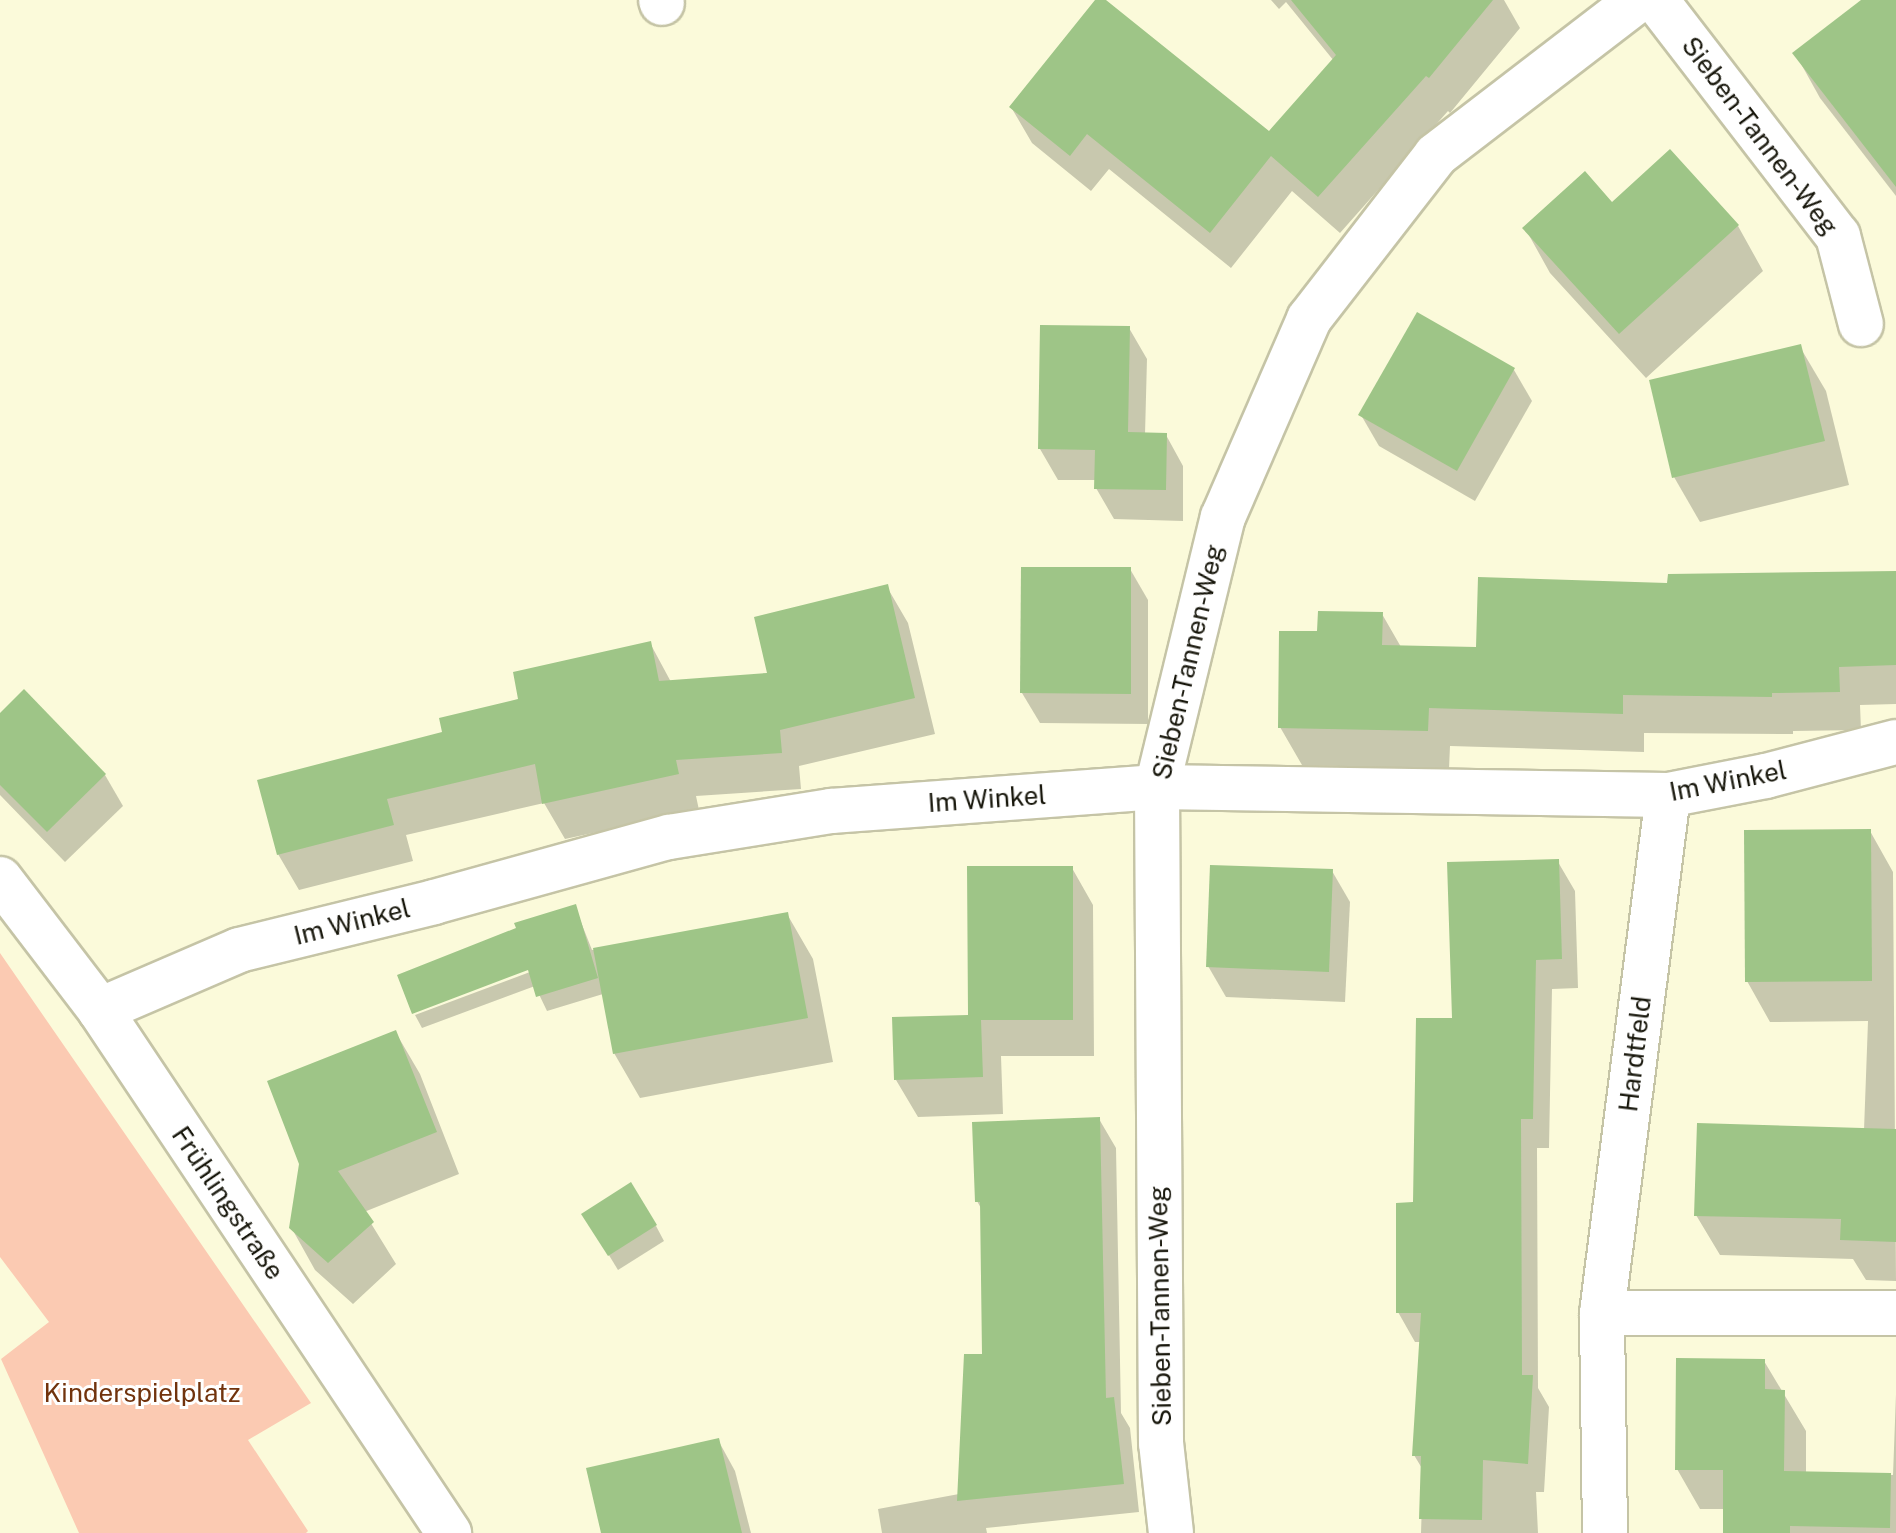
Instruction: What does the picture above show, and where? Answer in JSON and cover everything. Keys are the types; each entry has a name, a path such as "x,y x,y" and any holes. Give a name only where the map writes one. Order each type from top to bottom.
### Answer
{"street":[{"name":"Sieben-Tannen-Weg","path":"1171,1533 1161,1443 1157,787 1223,517 1309,319 1436,155 1638,0"},
{"name":"Sieben-Tannen-Weg","path":"1656,0 1838,236 1861,324"},
{"name":"Im Winkel","path":"100,1010 239,950 434,902 669,837 831,811 1157,787 1668,795 1766,776 1896,742"},
{"name":"Hardtfeld","path":"1605,1533 1602,1313 1668,795"},
{"name":"Frühlingstraße","path":"0,879 100,1010 449,1533"},
{"path":"1602,1313 1896,1313"}],"green space":[{"name":"Kinderspielplatz","path":"0,953 311,1403 248,1440 308,1531 306,1533 79,1533 1,1359 49,1322 0,1257"}],"building":[{"path":"1095,0 1106,0 1269,131 1336,55 1291,0 1493,0 1429,78 1426,76 1318,197 1271,156 1210,233 1087,134 1070,156 1009,107"},
{"path":"1861,0 1896,0 1896,187 1792,53"},
{"path":"1670,149 1739,225 1619,334 1522,228 1585,171 1612,202"},
{"path":"1417,312 1515,368 1457,471 1358,415"},
{"path":"1040,325 1130,326 1128,432 1167,433 1166,490 1094,489 1095,450 1038,449"},
{"path":"1801,344 1825,441 1672,478 1649,380"},
{"path":"1021,567 1131,567 1131,694 1020,693"},
{"path":"1896,571 1896,665 1839,667 1840,692 1772,693 1772,697 1623,695 1623,714 1429,708 1428,731 1278,728 1279,631 1317,631 1318,611 1383,612 1382,645 1476,647 1478,577 1667,583 1668,574"},
{"path":"888,584 915,698 780,730 782,753 676,760 679,774 542,804 535,764 387,799 394,825 277,855 257,780 442,732 439,718 518,699 513,672 651,641 659,681 767,673 754,617"},
{"path":"24,689 106,774 47,832 0,785 0,713"},
{"path":"1871,829 1872,981 1745,982 1744,830"},
{"path":"1559,859 1562,959 1536,960 1533,1119 1521,1119 1522,1375 1533,1375 1528,1464 1483,1460 1482,1520 1419,1519 1421,1456 1412,1456 1421,1313 1396,1313 1396,1203 1413,1202 1416,1018 1452,1018 1447,862"},
{"path":"1210,865 1333,869 1329,972 1206,967"},
{"path":"967,866 1073,866 1073,1020 981,1020 983,1077 894,1080 892,1017 968,1015"},
{"path":"576,904 598,978 536,997 528,970 412,1014 397,975 516,928 514,923"},
{"path":"788,912 808,1018 613,1054 593,948"},
{"path":"396,1030 437,1132 338,1171 374,1222 328,1263 289,1228 299,1164 267,1081"},
{"path":"1100,1117 1106,1398 1114,1397 1124,1484 957,1501 964,1354 982,1354 980,1202 975,1202 972,1122"},
{"path":"1697,1123 1896,1129 1896,1242 1840,1240 1841,1219 1694,1216"},
{"path":"631,1182 657,1225 608,1256 581,1214"},
{"path":"1676,1358 1765,1359 1765,1389 1785,1390 1784,1471 1891,1473 1890,1528 1790,1526 1790,1533 1723,1533 1723,1470 1675,1470"},
{"path":"719,1438 742,1533 601,1533 586,1468"}]}
